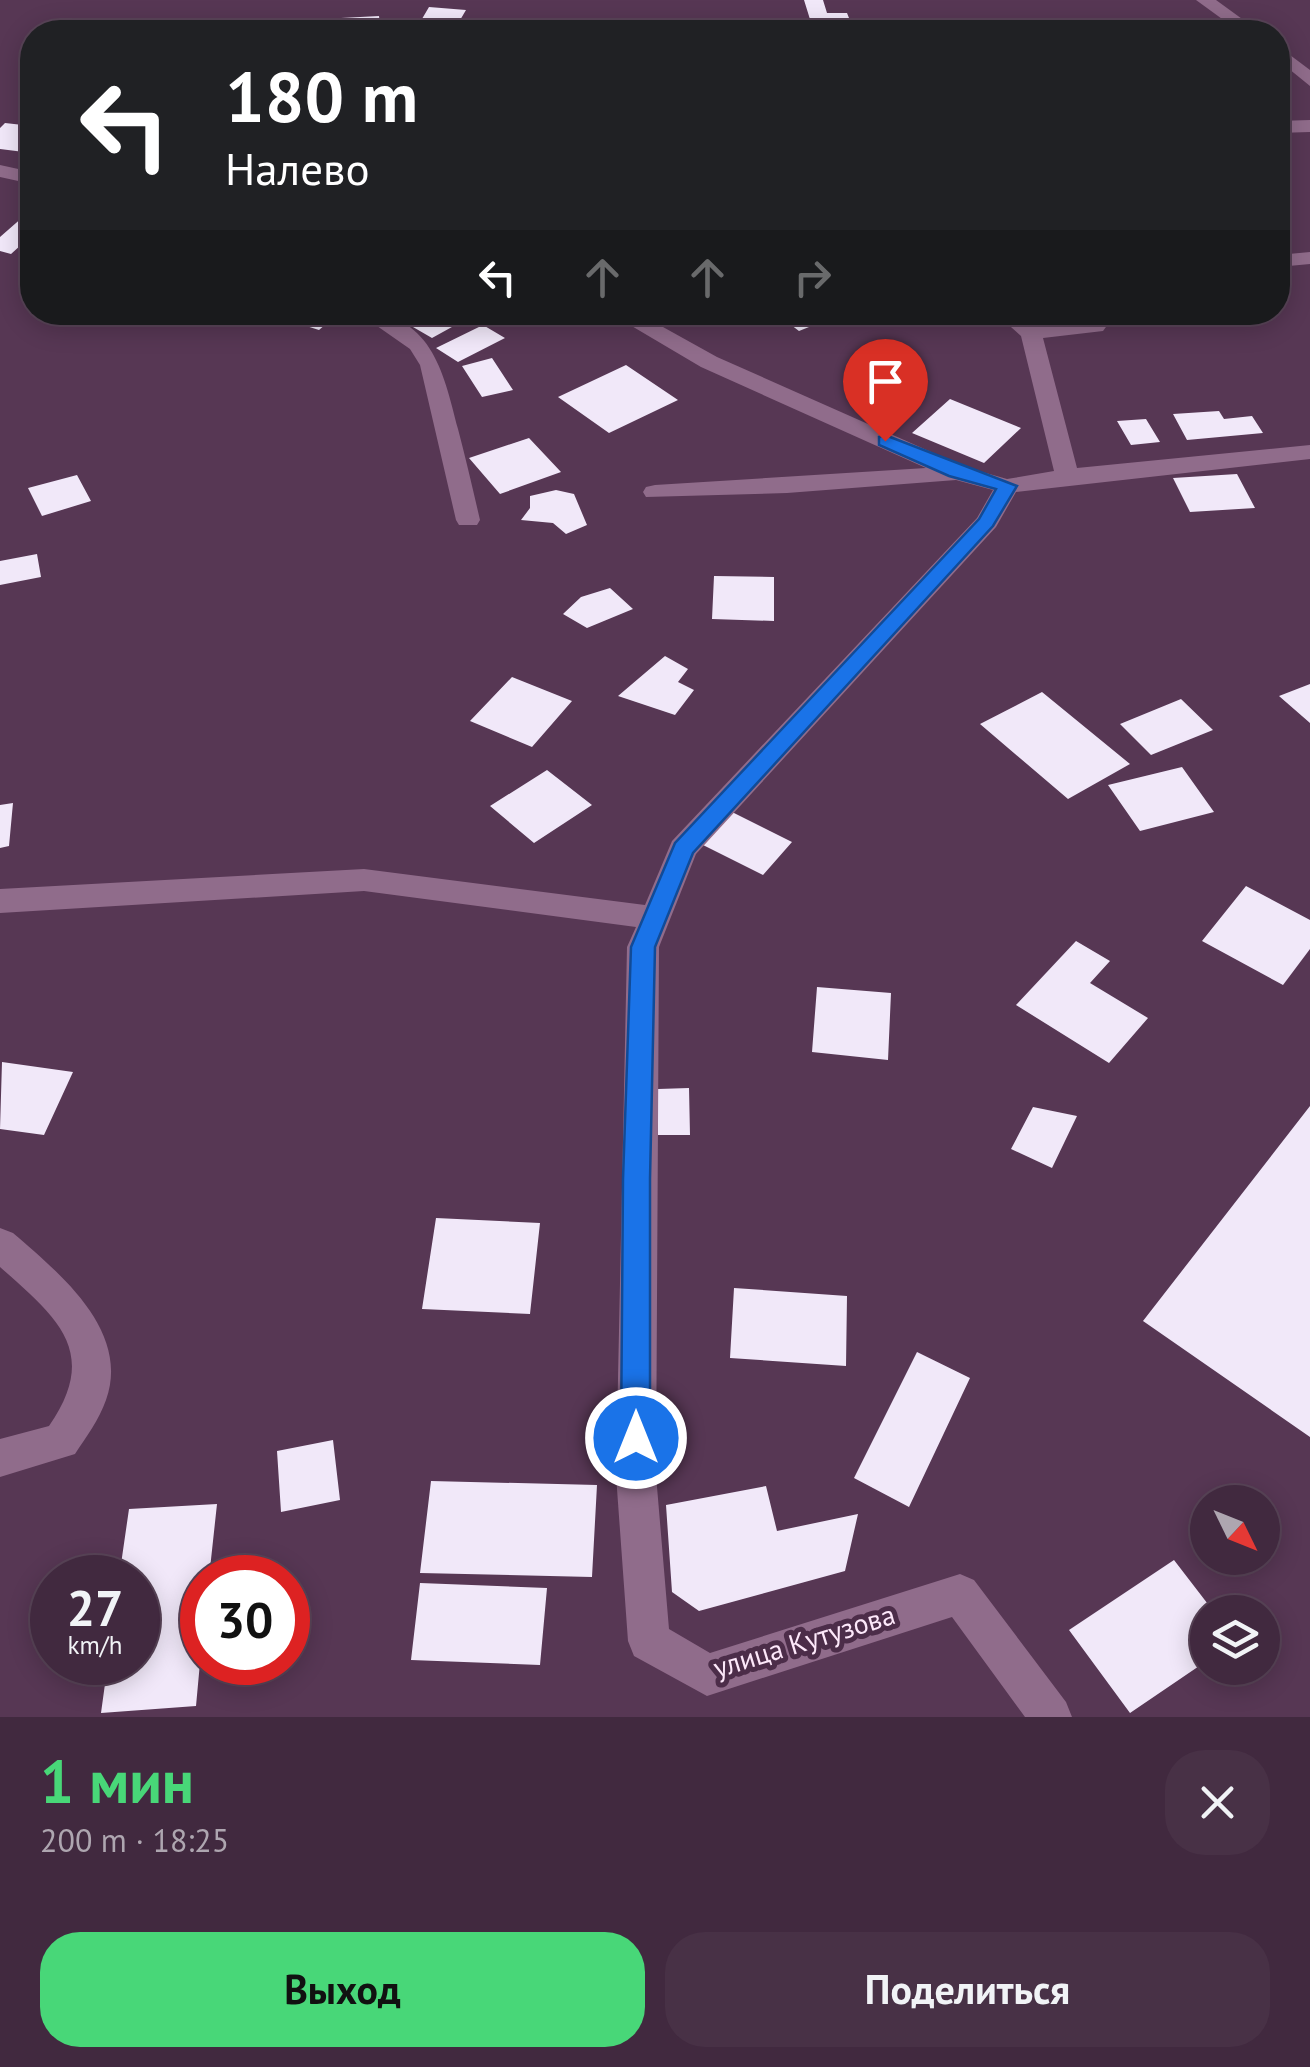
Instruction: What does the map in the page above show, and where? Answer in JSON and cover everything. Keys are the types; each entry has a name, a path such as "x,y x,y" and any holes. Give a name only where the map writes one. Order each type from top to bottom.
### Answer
{"street":[{"path":"1205,0 1234,20"},
{"path":"1290,62 1310,80"},
{"path":"388,325 418,344 431,364 468,520"},
{"path":"642,325 709,362 956,472 1007,486 1066,476 1310,452"},
{"path":"1021,325 1031,333 1066,476"},
{"path":"1031,333 1096,325"},
{"path":"655,492 956,472"},
{"name":"улица Кутузова","path":"1007,486 987,522 684,848 643,947 636,1179 636,1475 649,1641 707,1675 960,1594 1051,1717"},
{"path":"0,901 364,880 656,918"},
{"path":"0,1244 64,1302 94,1352 88,1397 61,1441 0,1458"}],"building":[{"path":"804,0 823,0 827,13 847,13 850,20 810,20"},
{"path":"429,7 466,10 460,20 421,20"},
{"path":"379,16 379,20 341,20"},
{"path":"5,123 20,125 20,152 0,149 0,128"},
{"path":"20,220 20,246 11,254 0,251 0,237"},
{"path":"410,325 456,325 432,338"},
{"path":"483,325 505,338 458,362 436,348"},
{"path":"791,325 814,325 799,331"},
{"path":"492,358 513,390 482,397 462,366"},
{"path":"626,365 678,400 609,433 558,397"},
{"path":"950,399 1021,428 984,463 912,433"},
{"path":"1219,411 1224,419 1252,416 1263,433 1187,440 1173,414"},
{"path":"1146,419 1160,442 1131,445 1117,421"},
{"path":"529,438 561,472 500,494 469,458"},
{"path":"1237,474 1255,508 1190,512 1173,478"},
{"path":"77,475 91,501 42,516 28,488"},
{"path":"556,490 574,494 587,525 566,534 553,523 521,520 530,508 530,496"},
{"path":"37,554 41,577 0,585 0,561"},
{"path":"714,576 774,577 774,621 712,619"},
{"path":"610,588 633,609 587,628 563,614 581,597"},
{"path":"665,656 688,669 678,682 694,690 675,715 618,696"},
{"path":"512,677 572,701 532,747 470,721"},
{"path":"1310,684 1310,723 1279,696"},
{"path":"1042,692 1130,764 1068,799 980,724"},
{"path":"1181,699 1213,730 1151,755 1120,724"},
{"path":"1182,767 1214,812 1140,831 1108,785"},
{"path":"547,770 592,805 534,843 490,806"},
{"path":"13,803 9,846 0,848 0,805"},
{"path":"732,812 792,842 763,875 703,845"},
{"path":"1246,886 1310,920 1310,949 1283,985 1202,941"},
{"path":"1076,941 1110,961 1090,983 1148,1018 1109,1063 1016,1005"},
{"path":"817,987 891,993 888,1060 812,1052"},
{"path":"2,1062 73,1072 44,1135 0,1129"},
{"path":"689,1088 690,1135 658,1135 658,1089"},
{"path":"1310,1106 1310,1437 1143,1321"},
{"path":"1033,1107 1077,1116 1052,1168 1011,1149"},
{"path":"436,1218 540,1223 530,1314 422,1309"},
{"path":"734,1288 847,1296 846,1366 730,1358"},
{"path":"917,1352 970,1378 909,1507 854,1478"},
{"path":"333,1440 340,1500 281,1512 277,1451"},
{"path":"431,1481 597,1485 592,1577 420,1573"},
{"path":"766,1486 777,1531 858,1514 845,1571 699,1611 672,1592 666,1505"},
{"path":"217,1504 211,1555 180,1555 180,1685 198,1685 196,1706 101,1713 105,1685 160,1685 160,1555 122,1555 129,1509"},
{"path":"1174,1560 1201,1595 1190,1595 1190,1672 1130,1713 1069,1630"},
{"path":"420,1583 547,1588 540,1665 411,1660"}],"route":[{"path":"636,1438 636,1179 643,947 684,848 987,522 1007,486 956,472 885,441"}]}
